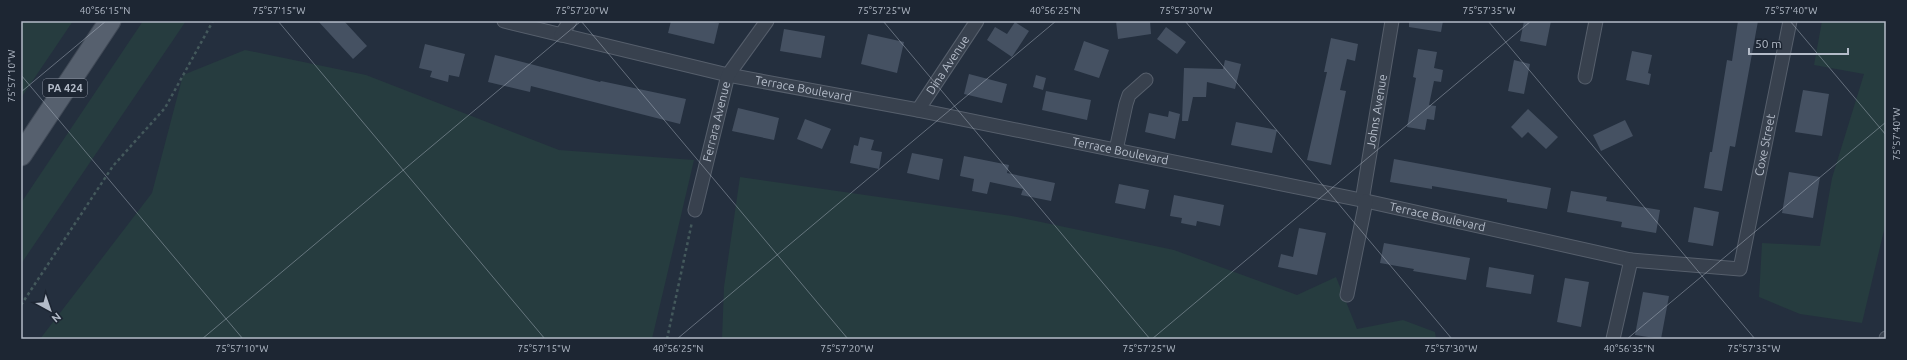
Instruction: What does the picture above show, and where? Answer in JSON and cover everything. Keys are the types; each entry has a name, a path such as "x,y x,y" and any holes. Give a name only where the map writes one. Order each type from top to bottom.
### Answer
{"main road":[{"name":"PA 424","path":"21,155 110,21"}],"street":[{"name":"Terrace Boulevard","path":"504,21 728,75 918,110 1116,150 1364,201 1631,260 1740,268"},
{"path":"561,35 570,21"},
{"name":"Ferrara Avenue","path":"695,210 728,75 767,21"},
{"name":"Dina Avenue","path":"918,110 977,21"},
{"name":"Johns Avenue","path":"1347,295 1364,201 1392,21"},
{"path":"1585,77 1596,21"},
{"name":"Coxe Street","path":"1740,268 1790,21"},
{"path":"1116,150 1129,96 1146,80"},
{"path":"1613,339 1631,260"}],"path":[{"path":"21,305 113,166 165,108 213,21"},
{"path":"667,339 695,210"}],"green space":[{"path":"21,21 73,21 21,98"},
{"path":"143,21 186,21 21,264 21,203"},
{"path":"1822,21 1886,21 1886,222 1862,323 1800,314 1759,297 1762,243 1820,246 1832,178 1864,74 1814,65"},
{"path":"245,50 366,75 559,150 694,160 652,339 40,339 152,193 183,75"},
{"path":"740,177 1012,216 1174,250 1297,295 1336,277 1357,329 1403,320 1435,332 1436,339 722,339 724,287"}],"building":[{"path":"318,21 344,21 367,46 353,59"},
{"path":"671,21 709,21 719,23 714,44 668,33"},
{"path":"1116,21 1150,21 1151,34 1118,39"},
{"path":"1409,21 1443,21 1441,32 1409,27"},
{"path":"1524,21 1551,21 1546,46 1520,41"},
{"path":"1738,21 1758,21 1735,147 1730,146 1722,191 1704,188 1710,152 1712,152 1727,60 1732,61"},
{"path":"1015,22 1029,31 1012,57 987,40 995,27 1007,34"},
{"path":"1166,27 1186,42 1177,54 1157,39"},
{"path":"784,29 825,36 821,58 780,51"},
{"path":"868,34 904,42 897,73 861,64"},
{"path":"1331,38 1358,44 1355,61 1347,59 1340,90 1346,91 1331,165 1307,160 1327,72 1324,72"},
{"path":"1084,41 1109,50 1099,78 1074,70"},
{"path":"425,44 465,54 459,77 449,75 448,82 430,77 432,71 419,68"},
{"path":"1418,49 1437,52 1434,68 1443,70 1441,82 1434,81 1429,105 1436,106 1434,120 1427,119 1425,130 1407,127 1416,78 1413,77"},
{"path":"1632,51 1652,55 1648,73 1651,74 1649,85 1626,80"},
{"path":"495,55 600,82 686,99 680,124 531,86 530,92 488,82"},
{"path":"1225,60 1241,64 1235,89 1207,82 1206,97 1193,97 1188,121 1182,121 1184,68 1223,69"},
{"path":"1514,60 1530,64 1524,94 1508,91"},
{"path":"969,74 1007,84 1002,103 964,94"},
{"path":"1036,75 1046,78 1043,90 1033,87"},
{"path":"1803,90 1829,94 1822,136 1795,132"},
{"path":"1046,91 1091,100 1087,120 1042,110"},
{"path":"738,108 779,118 774,140 732,131"},
{"path":"1528,109 1558,137 1546,149 1528,132 1522,138 1511,127"},
{"path":"1169,111 1180,114 1175,139 1145,132 1149,113 1168,117"},
{"path":"805,119 831,129 822,149 797,139"},
{"path":"1625,120 1633,136 1601,151 1593,135"},
{"path":"1236,122 1277,130 1272,153 1231,145"},
{"path":"860,137 874,140 871,150 882,152 879,169 850,163 854,145 858,146"},
{"path":"912,153 943,159 939,180 907,173"},
{"path":"964,156 1009,165 1007,173 1055,183 1051,201 1021,195 1023,189 990,182 987,194 972,191 974,179 960,176"},
{"path":"1394,159 1551,188 1547,209 1507,202 1507,199 1432,186 1432,189 1390,182"},
{"path":"1789,172 1820,177 1813,218 1782,213"},
{"path":"1119,184 1149,190 1145,209 1115,203"},
{"path":"1571,191 1607,197 1606,201 1660,210 1656,233 1621,227 1622,222 1567,212"},
{"path":"1174,195 1224,205 1220,226 1197,221 1196,226 1181,223 1182,218 1170,216"},
{"path":"1694,207 1719,212 1713,246 1688,242"},
{"path":"1299,228 1326,233 1317,275 1278,267 1281,254 1293,257"},
{"path":"1384,243 1470,258 1466,280 1413,271 1414,269 1380,263"},
{"path":"1489,267 1534,275 1531,294 1486,287"},
{"path":"1565,278 1589,282 1581,327 1557,322"},
{"path":"1643,292 1669,296 1661,339 1635,335"}]}
